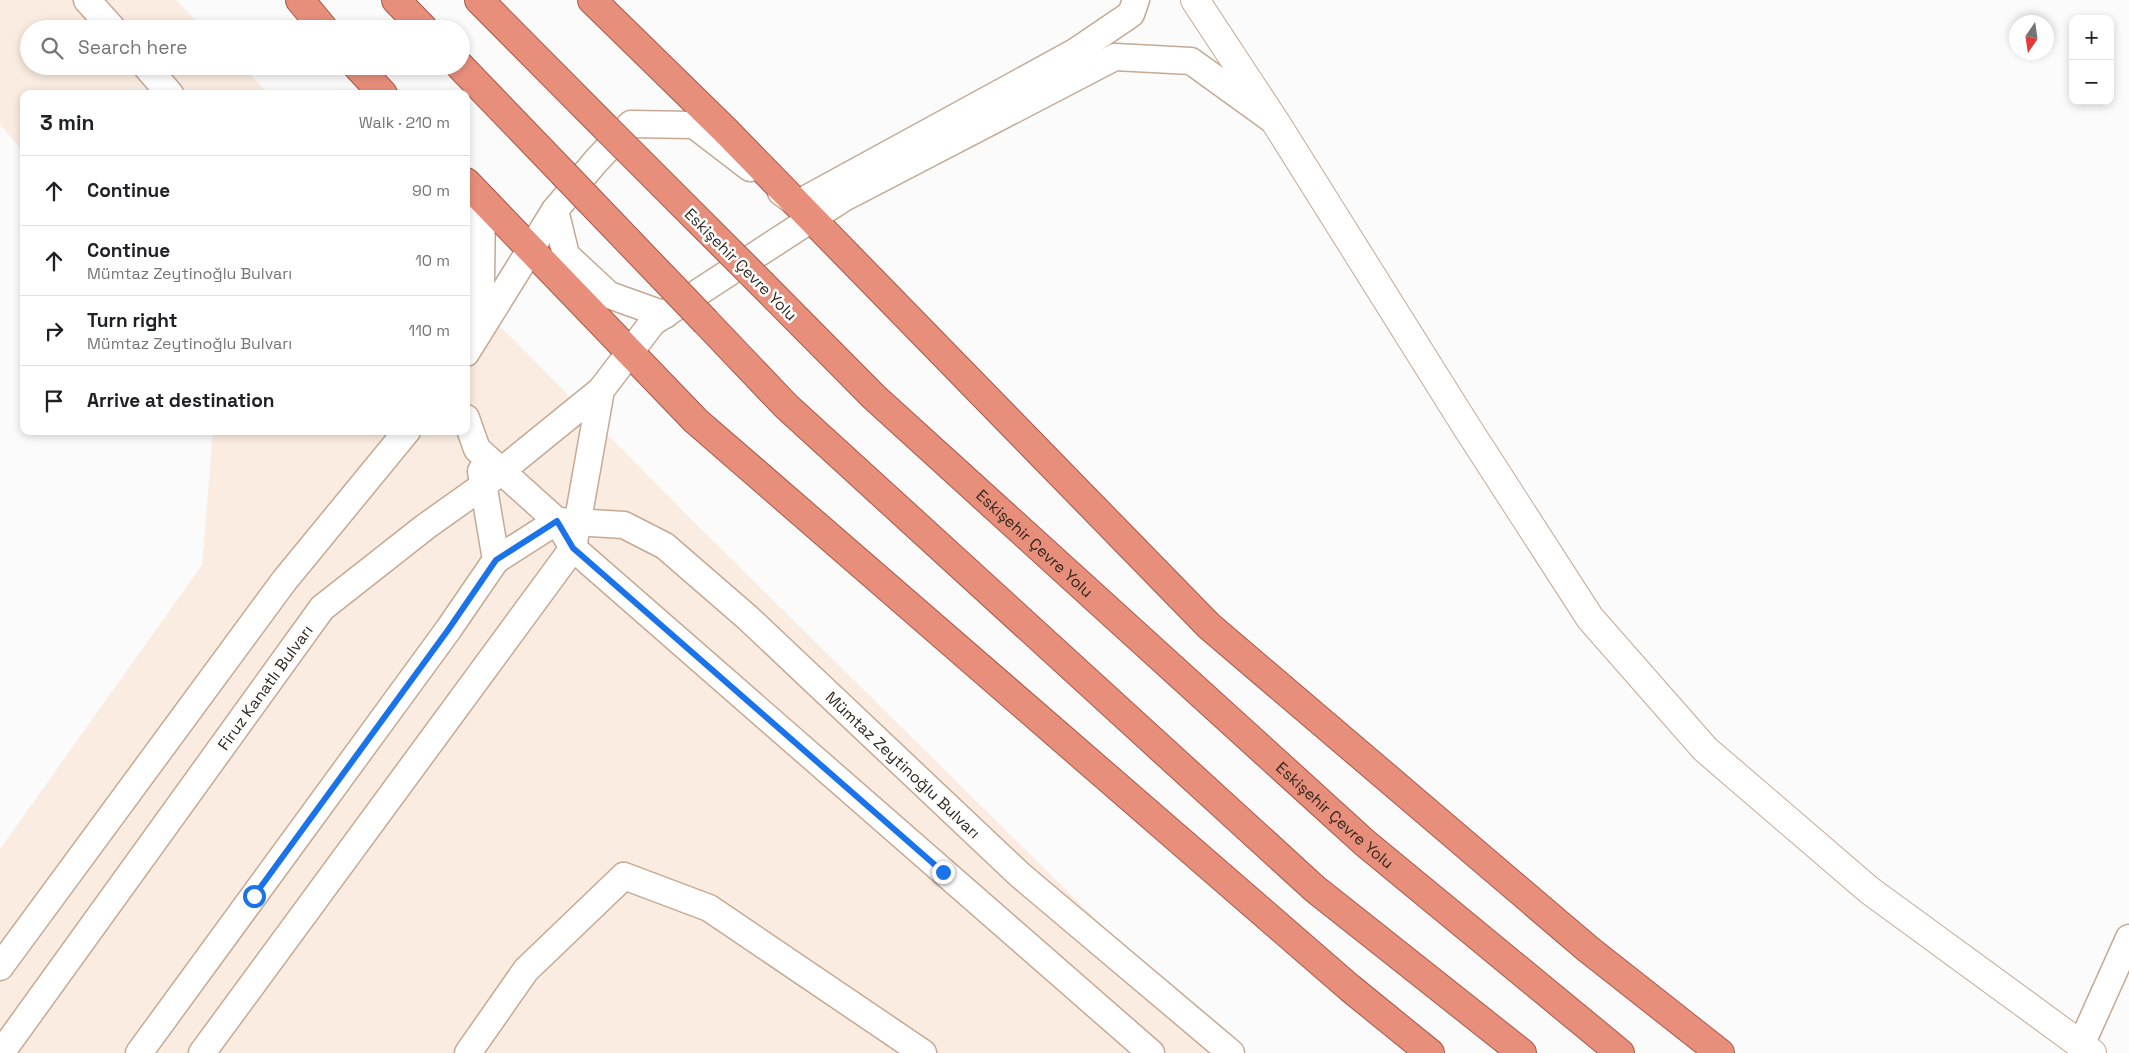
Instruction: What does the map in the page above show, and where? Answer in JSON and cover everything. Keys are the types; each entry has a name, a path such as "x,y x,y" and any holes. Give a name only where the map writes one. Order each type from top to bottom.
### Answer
{"highway":[{"path":"300,0 317,20"},
{"path":"396,0 415,20"},
{"name":"Eskişehir Çevre Yolu","path":"479,0 874,397 1365,842 1620,1053"},
{"path":"592,0 804,212 1209,626 1588,949 1720,1053"},
{"path":"365,75 379,90"},
{"path":"469,75 786,406 1315,890 1522,1053"},
{"path":"474,190 696,421 1335,975 1430,1053"}],"street":[{"path":"87,0 105,20"},
{"path":"1136,0 1131,14 1075,52 804,212 653,322 601,390 567,521 573,548 1151,1053"},
{"path":"1195,0 1276,123 1466,426 1590,618 1713,755 1868,890 2087,1049 2129,938"},
{"path":"804,212 842,199 1114,57 1191,60 1276,123"},
{"path":"154,75 167,90"},
{"path":"470,347 555,210 596,161 631,124 694,125 804,212"},
{"path":"470,320 481,287 474,190"},
{"path":"555,210 566,255 609,295 665,315"},
{"name":"Firuz Kanatlı Bulvarı","path":"1,1053 322,608 425,527 493,478 601,390"},
{"path":"0,967 284,581 404,435"},
{"path":"471,440 493,478 496,560"},
{"path":"493,478 567,521"},
{"path":"139,1053 448,630 496,560 567,521"},
{"name":"Mümtaz Zeytinoğlu Bulvarı","path":"567,521 624,525 665,546 748,618 1020,874 1231,1053"},
{"path":"202,1053 573,548"},
{"path":"468,1053 526,970 624,876 710,908 923,1053"}],"shaded area":[{"path":"0,0 176,0 195,20 20,20 20,75 251,75 265,90 20,90 20,148 0,124"},
{"path":"470,296 695,523 1231,1053 0,1053 0,849 202,565 213,435 470,435"}],"route":[{"path":"254,896 448,630 496,560 557,521 573,548 943,872"}]}
